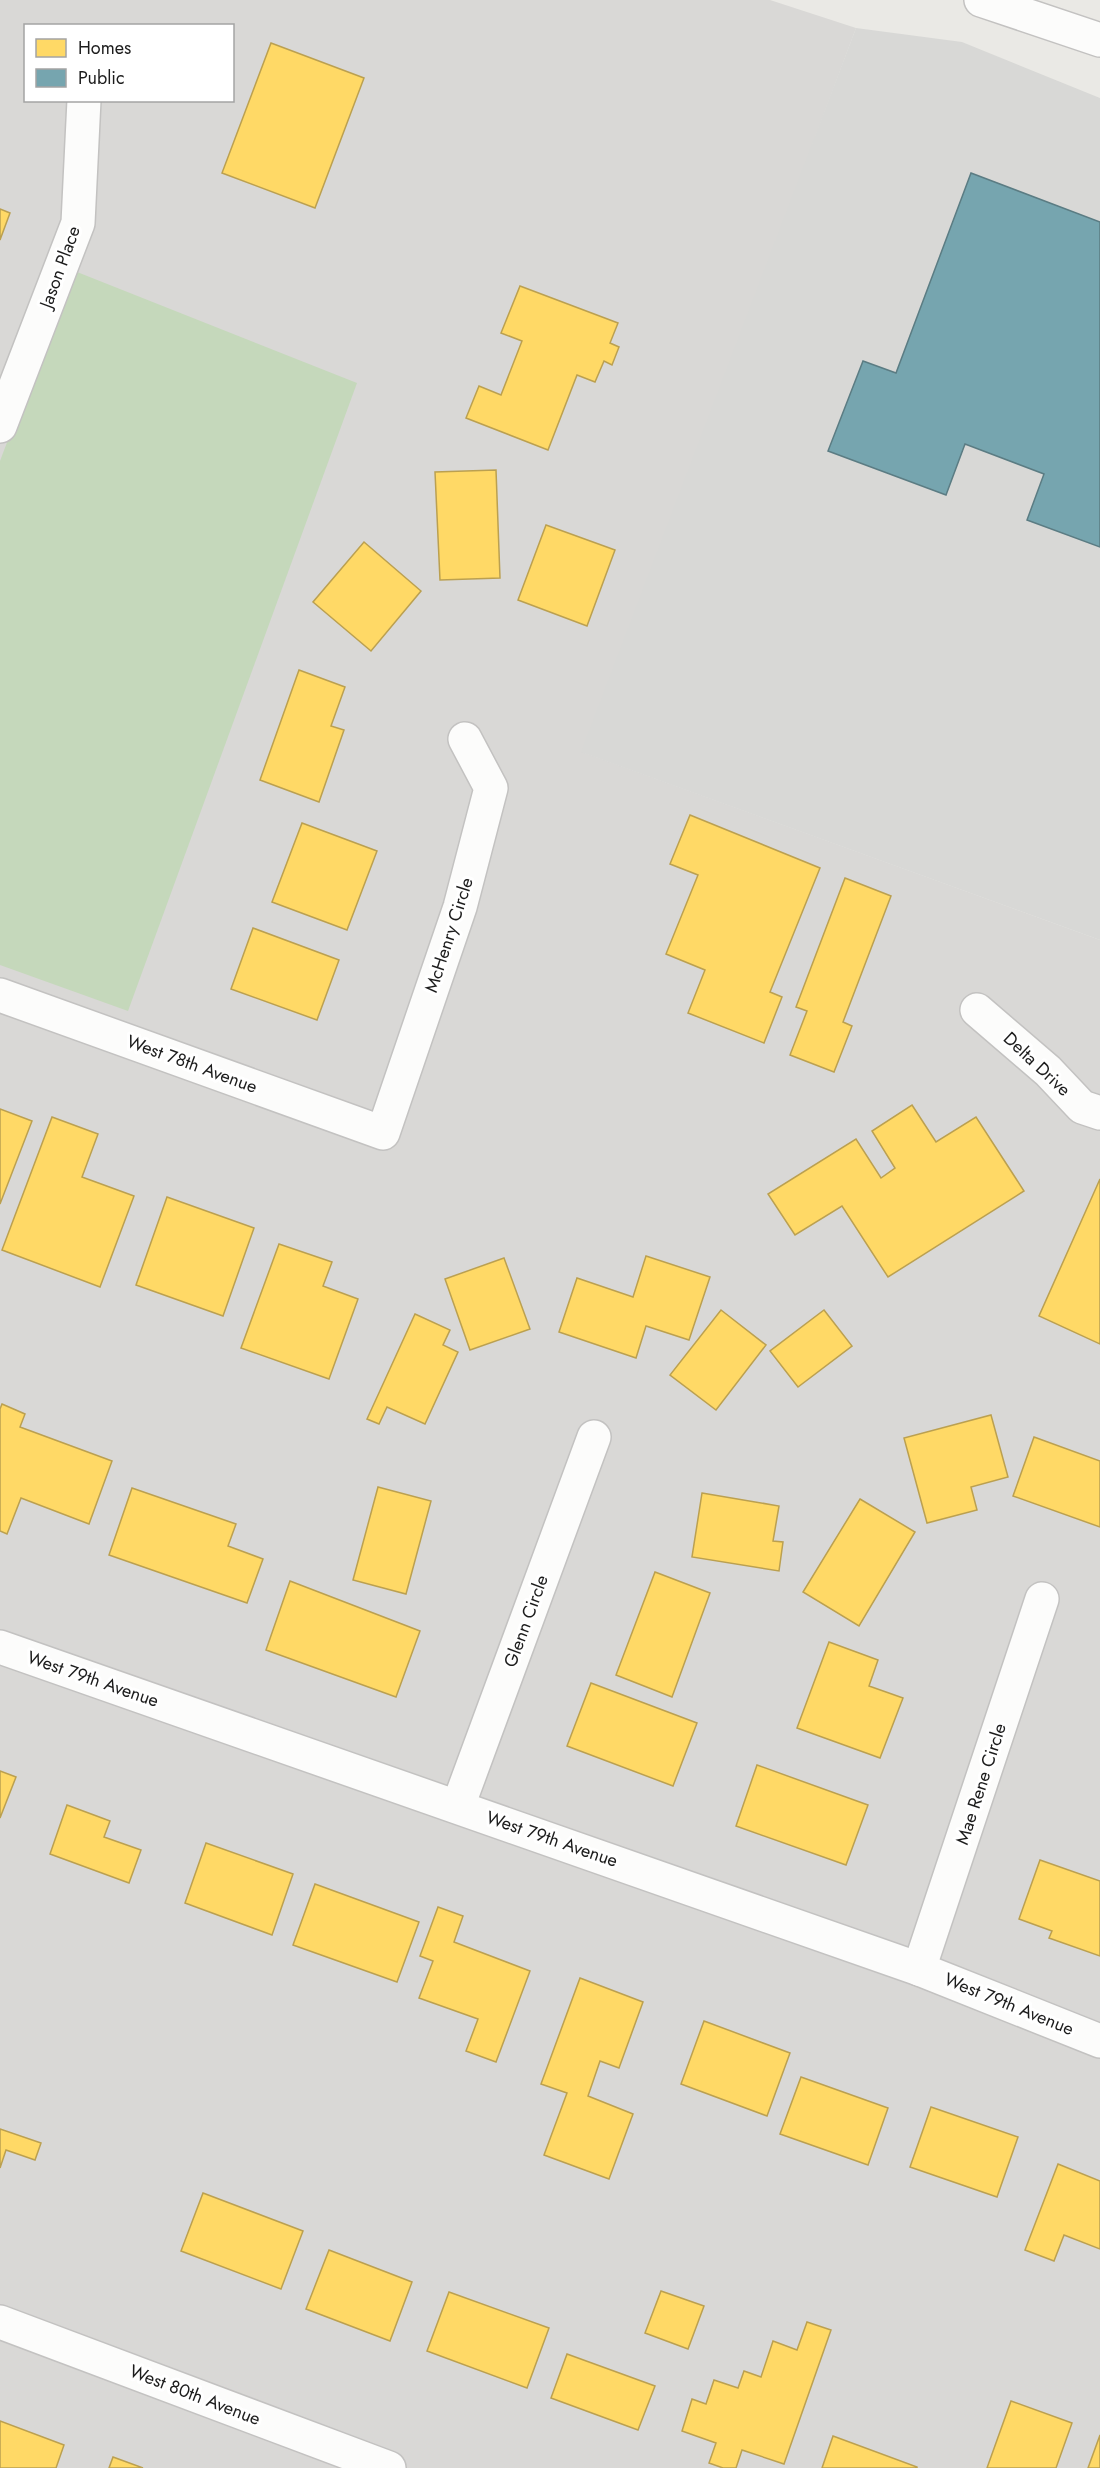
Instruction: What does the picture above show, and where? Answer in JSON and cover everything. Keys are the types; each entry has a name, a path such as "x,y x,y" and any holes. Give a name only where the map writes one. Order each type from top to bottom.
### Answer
{"street":[{"path":"981,0 1100,40"},
{"name":"Jason Place","path":"0,426 78,224 84,102"},
{"name":"McHenry Circle","path":"383,1133 460,907 491,788 465,739"},
{"name":"West 78th Avenue","path":"0,995 383,1133"},
{"name":"Delta Drive","path":"976,1010 1048,1071 1082,1107 1100,1113"},
{"name":"Glenn Circle","path":"458,1806 594,1437"},
{"name":"Mae Rene Circle","path":"919,1969 1042,1599"},
{"name":"West 79th Avenue","path":"0,1647 919,1969 1100,2041"},
{"name":"West 80th Avenue","path":"0,2322 389,2468"}],"shaded area":[{"path":"0,0 770,0 856,28 585,753 1100,940 1100,2468 0,2468"},
{"path":"856,28 962,42 1100,98 1100,940 581,752"}],"green space":[{"path":"72,270 357,383 128,1011 0,965 0,461"}],"building: Homes":[{"path":"271,43 364,78 315,208 222,173"},
{"path":"0,209 10,213 0,240"},
{"path":"520,286 618,323 610,343 619,347 612,365 604,361 595,382 577,375 548,450 466,418 479,386 501,395 522,341 501,333"},
{"path":"496,470 500,578 440,580 435,472"},
{"path":"546,525 615,550 587,626 518,600"},
{"path":"364,542 421,591 371,651 313,602"},
{"path":"299,670 345,687 331,726 344,730 319,802 260,780"},
{"path":"690,815 820,868 770,992 782,997 764,1043 688,1013 705,970 666,954 698,875 670,864"},
{"path":"302,823 377,851 347,930 272,902"},
{"path":"845,878 891,896 843,1022 852,1026 834,1072 790,1055 807,1011 796,1007"},
{"path":"253,928 339,960 317,1020 231,989"},
{"path":"912,1105 936,1142 976,1117 1024,1191 888,1277 842,1206 795,1235 768,1194 856,1139 881,1178 895,1168 872,1131"},
{"path":"0,1109 32,1121 0,1204"},
{"path":"52,1117 98,1134 82,1177 134,1196 100,1287 2,1250"},
{"path":"1100,1179 1100,1344 1039,1316"},
{"path":"167,1197 254,1228 223,1316 136,1285"},
{"path":"279,1244 332,1262 323,1286 358,1299 329,1379 241,1348"},
{"path":"646,1256 710,1277 689,1340 646,1326 636,1358 559,1332 577,1278 633,1297"},
{"path":"504,1258 530,1329 470,1350 445,1279"},
{"path":"721,1310 766,1345 716,1410 670,1375"},
{"path":"824,1310 852,1346 798,1387 770,1351"},
{"path":"415,1314 450,1330 443,1345 458,1352 425,1424 387,1407 379,1424 367,1419"},
{"path":"2,1404 25,1414 20,1427 112,1461 89,1524 21,1498 7,1534 0,1531 0,1409"},
{"path":"991,1415 1008,1477 971,1487 977,1510 927,1523 904,1438"},
{"path":"1034,1437 1100,1461 1100,1527 1013,1496"},
{"path":"378,1487 431,1501 406,1594 353,1580"},
{"path":"132,1488 236,1524 228,1546 263,1559 247,1603 109,1555"},
{"path":"702,1493 779,1506 773,1541 783,1542 779,1571 692,1557"},
{"path":"860,1499 915,1532 859,1626 803,1592"},
{"path":"655,1572 710,1593 672,1697 616,1675"},
{"path":"290,1581 420,1631 396,1697 266,1650"},
{"path":"829,1642 878,1660 869,1686 903,1698 880,1758 797,1728"},
{"path":"591,1683 697,1723 673,1786 567,1746"},
{"path":"757,1765 868,1805 846,1865 736,1826"},
{"path":"0,1771 16,1777 0,1818"},
{"path":"67,1805 110,1821 104,1837 141,1850 129,1883 50,1854"},
{"path":"206,1843 293,1874 272,1935 185,1903"},
{"path":"1040,1860 1100,1881 1100,1956 1049,1938 1052,1931 1019,1919"},
{"path":"315,1884 419,1922 397,1982 293,1945"},
{"path":"438,1907 463,1916 454,1942 530,1971 496,2062 466,2051 478,2019 419,1998 433,1961 420,1956"},
{"path":"580,1978 643,2002 619,2068 600,2061 588,2096 633,2114 609,2179 544,2155 567,2093 541,2084"},
{"path":"704,2021 790,2053 767,2116 681,2084"},
{"path":"801,2077 888,2108 868,2165 780,2134"},
{"path":"931,2107 1018,2137 997,2197 910,2167"},
{"path":"0,2129 41,2143 35,2160 6,2150 0,2168"},
{"path":"1058,2164 1100,2181 1100,2249 1064,2235 1054,2261 1025,2250"},
{"path":"203,2193 303,2231 281,2289 181,2251"},
{"path":"329,2250 412,2282 390,2341 306,2309"},
{"path":"661,2291 704,2306 688,2349 645,2333"},
{"path":"449,2292 549,2328 527,2388 427,2351"},
{"path":"807,2322 831,2330 784,2464 742,2450 736,2468 723,2468 709,2463 716,2443 682,2431 692,2399 706,2404 714,2380 738,2388 744,2371 761,2377 773,2341 797,2350"},
{"path":"567,2354 655,2386 638,2430 551,2398"},
{"path":"1011,2401 1072,2423 1056,2468 987,2468"},
{"path":"0,2421 64,2445 56,2468 0,2468"},
{"path":"1100,2435 1100,2468 1088,2468"},
{"path":"833,2436 917,2467 917,2468 822,2468"},
{"path":"113,2457 143,2468 109,2468"}],"building: Public":[{"path":"971,173 1100,222 1100,547 1027,520 1044,474 965,444 946,495 828,451 863,361 896,373"}]}
